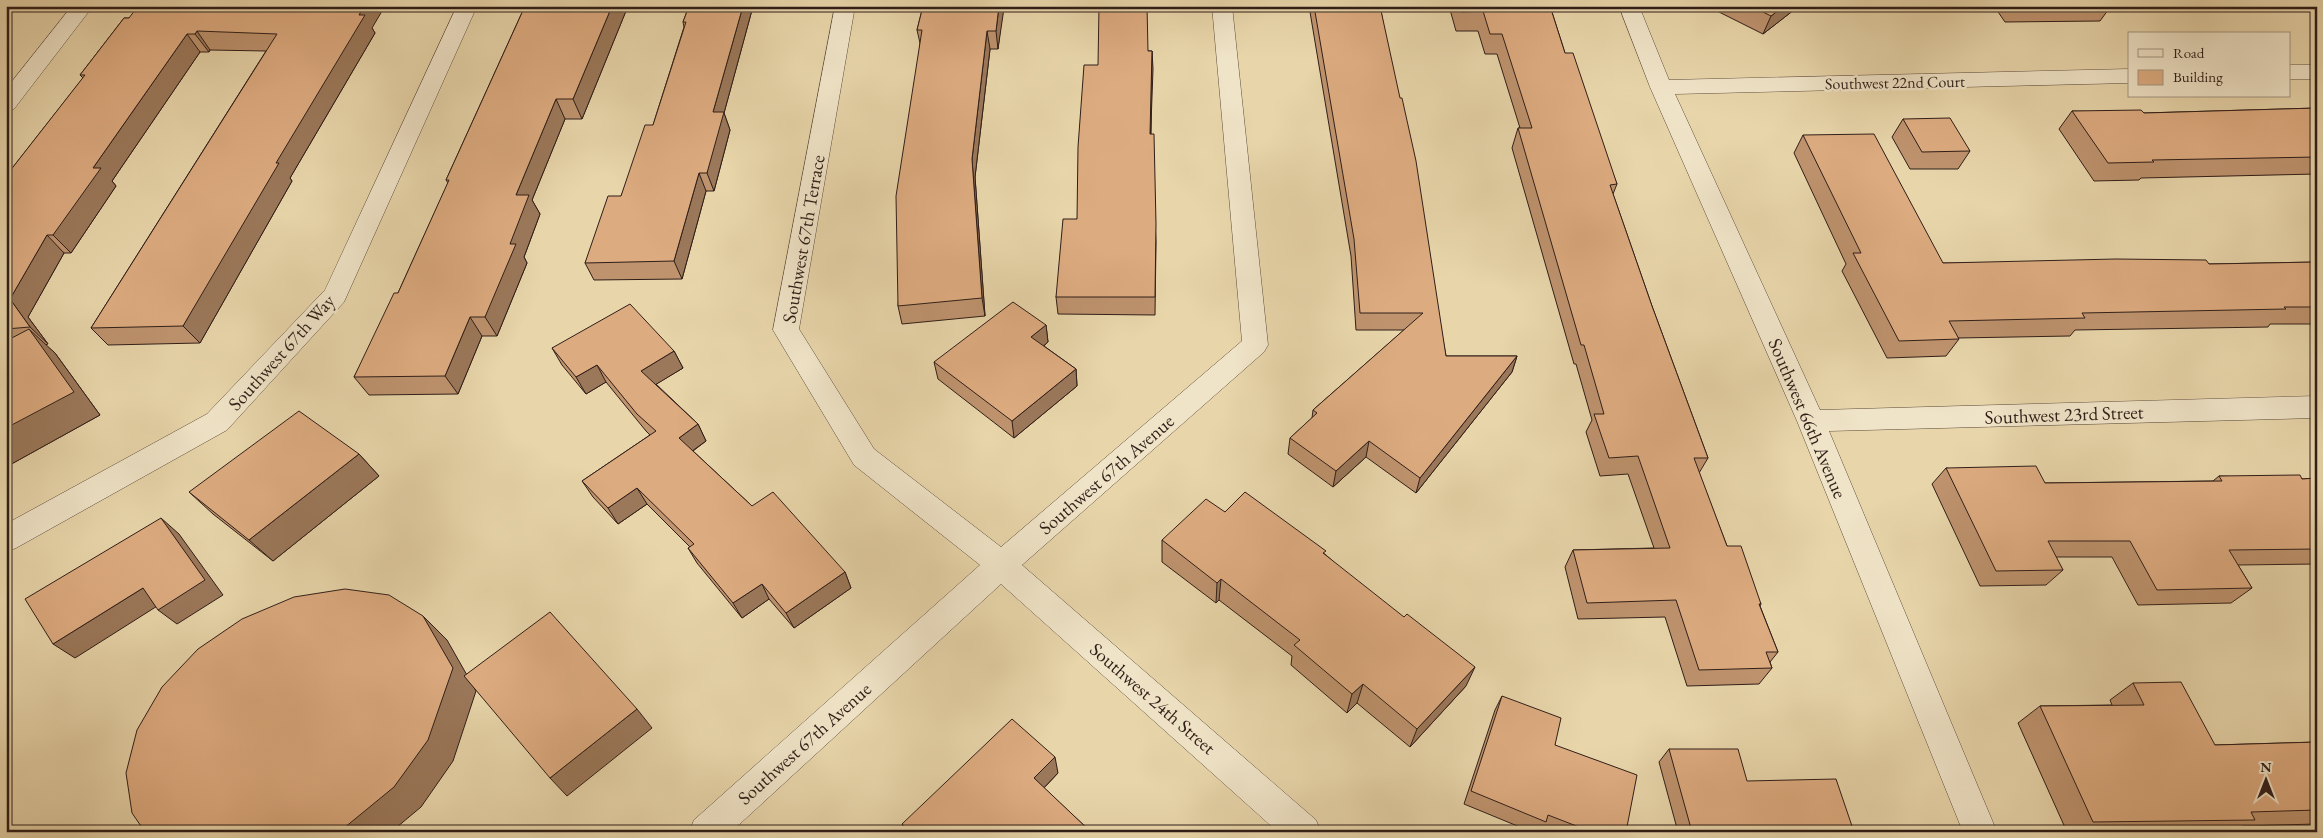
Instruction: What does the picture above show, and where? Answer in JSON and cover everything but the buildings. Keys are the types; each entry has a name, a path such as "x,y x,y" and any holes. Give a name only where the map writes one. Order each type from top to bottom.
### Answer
{"street":[{"path":"6,104 83,6"},
{"name":"Southwest 67th Way","path":"6,539 217,422 335,295 467,6"},
{"name":"Southwest 67th Terrace","path":"845,6 786,330 864,457 1001,565"},
{"name":"Southwest 67th Avenue","path":"706,832 1001,565 1254,345 1222,6"},
{"name":"Southwest 66th Avenue","path":"1629,6 1661,87 1811,421 1980,832"},
{"path":"2290,72 2317,72"},
{"name":"Southwest 22nd Court","path":"1661,87 2128,76"},
{"name":"Southwest 23rd Street","path":"1811,421 2317,407"},
{"name":"Southwest 24th Street","path":"1001,565 1304,832"}]}
